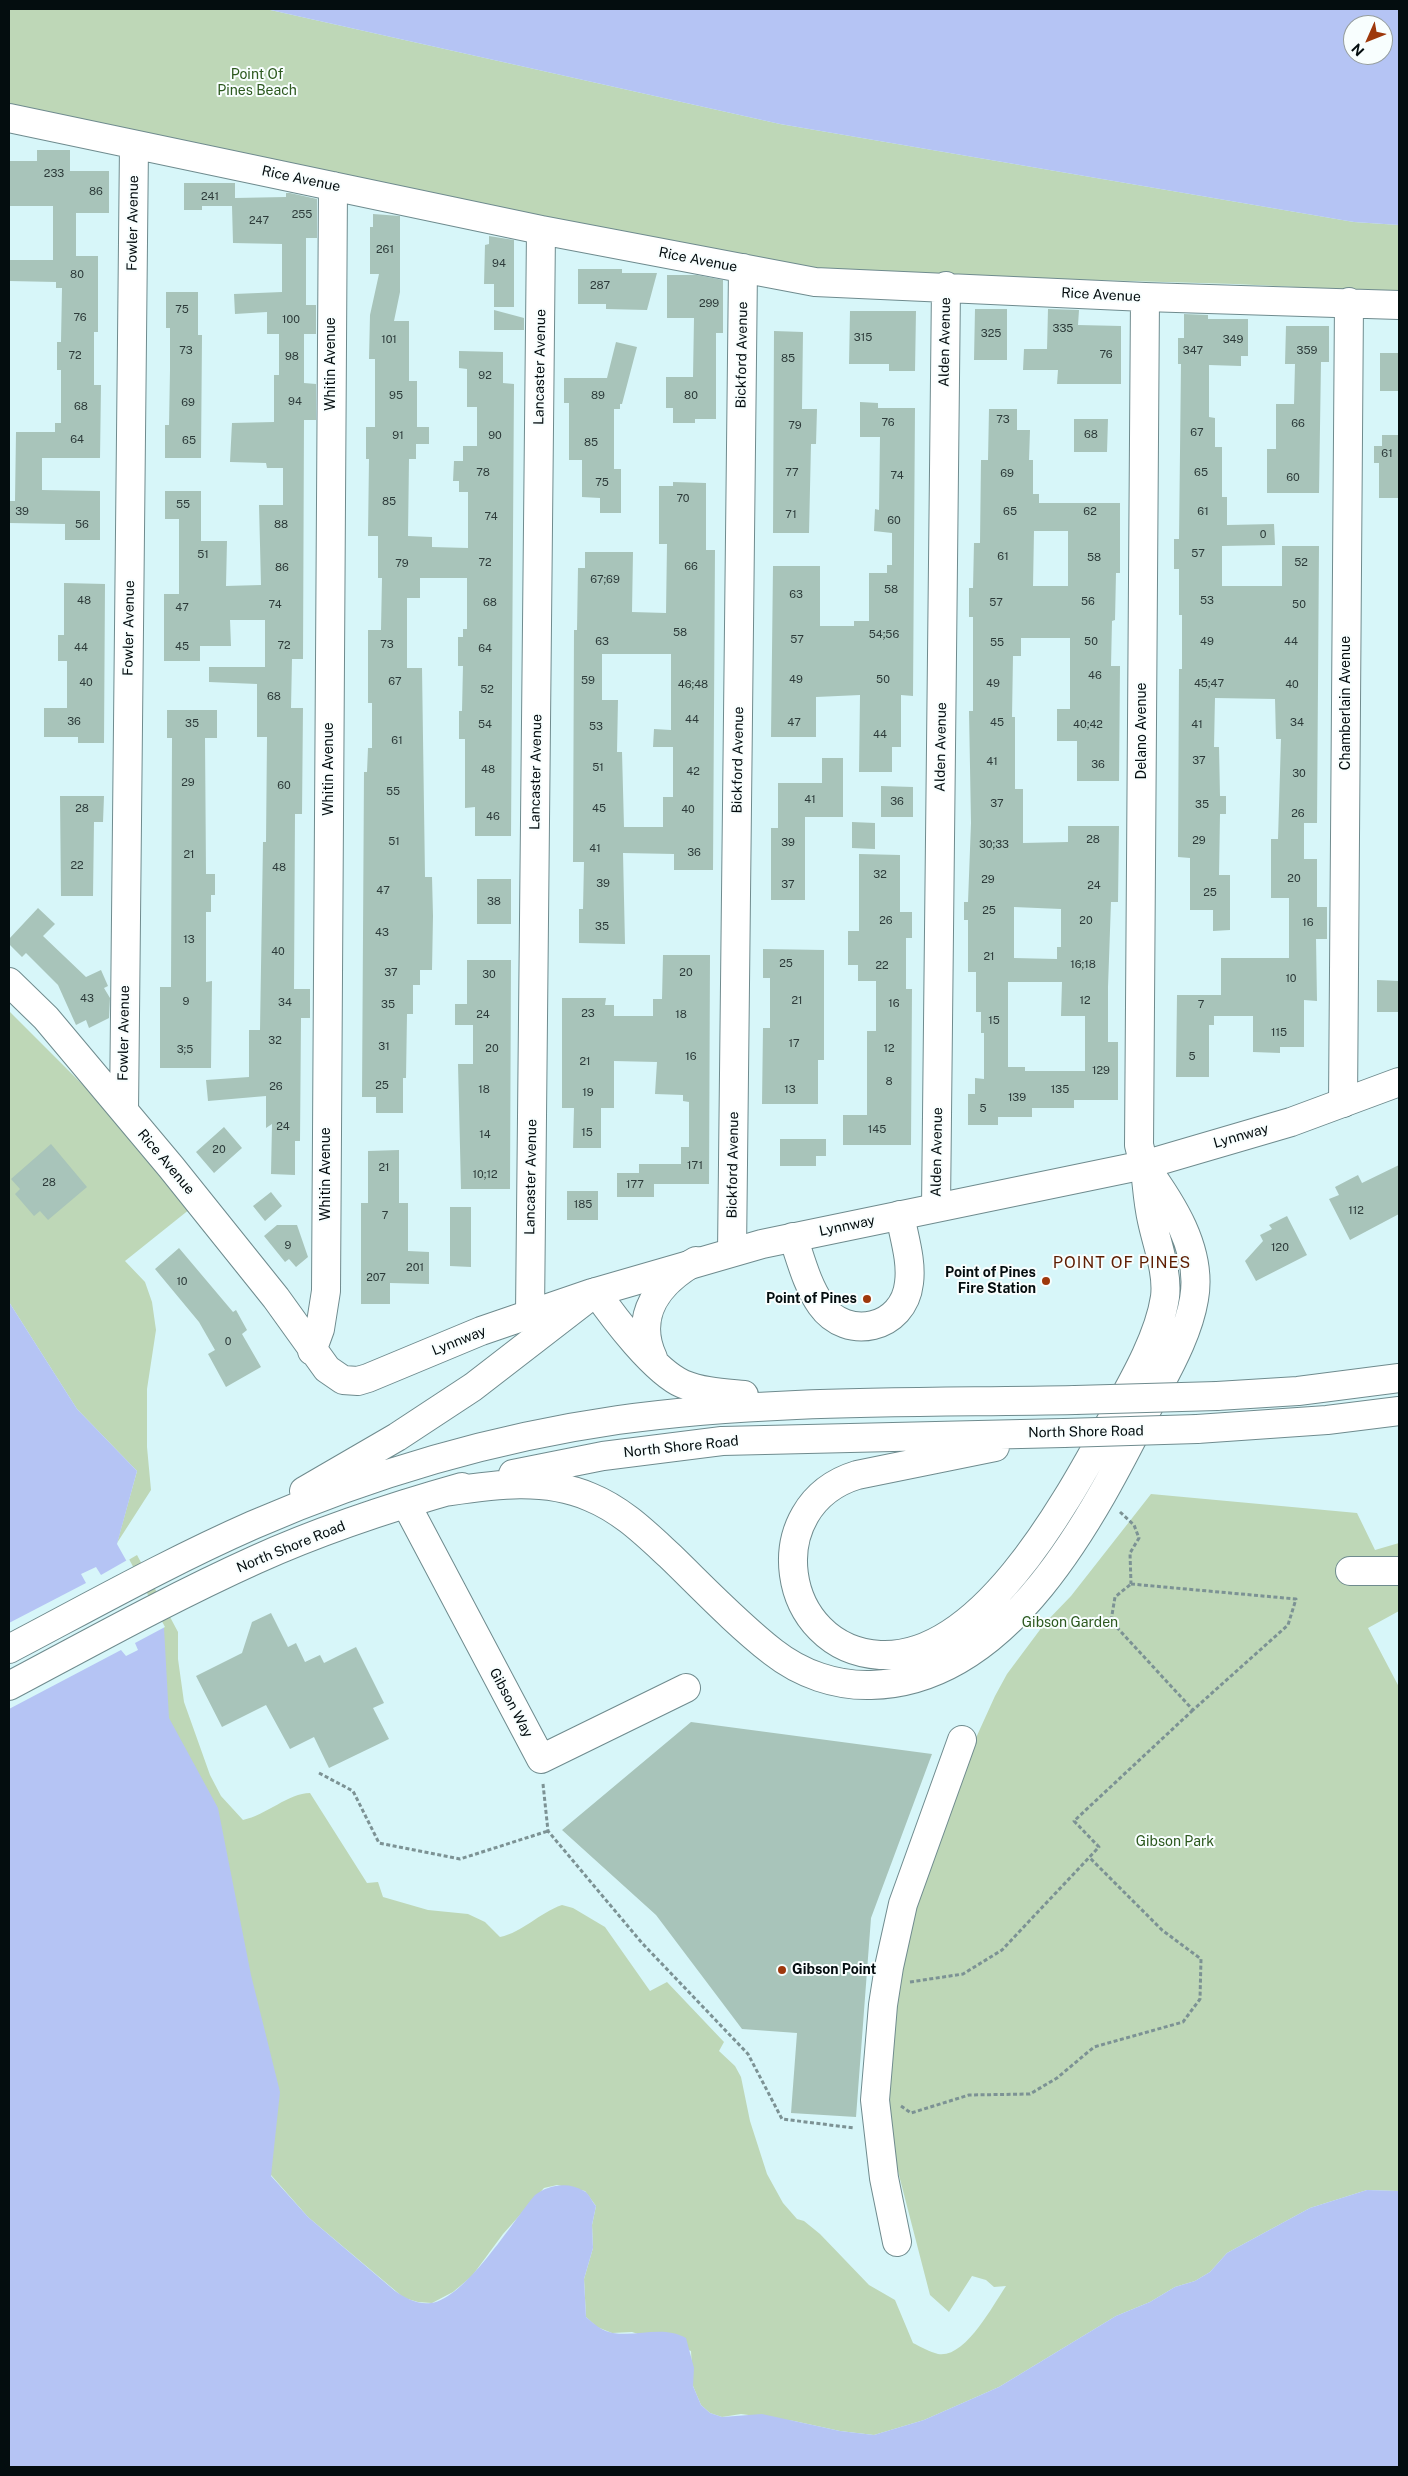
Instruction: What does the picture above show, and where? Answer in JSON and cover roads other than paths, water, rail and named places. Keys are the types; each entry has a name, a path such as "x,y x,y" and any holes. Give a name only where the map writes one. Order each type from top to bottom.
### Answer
{"main road":[{"name":"Rice Avenue","path":"9,118 541,230 815,282 946,286 1145,297 1399,305"},
{"name":"Fowler Avenue","path":"124,1111 134,145"},
{"name":"Whitin Avenue","path":"312,1351 322,1323 326,1291 332,186"},
{"name":"Lancaster Avenue","path":"530,1314 541,230"},
{"name":"Bickford Avenue","path":"732,1252 743,268"},
{"name":"Alden Avenue","path":"936,1208 946,286"},
{"name":"Delano Avenue","path":"1064,1433 857,1475 830,1487 807,1513 793,1544 794,1579 800,1598 809,1615 832,1638 851,1647 880,1655 901,1653 933,1642 969,1619 1000,1590 1027,1558 1060,1511 1125,1395 1161,1313 1165,1295 1164,1272 1152,1219 1139,1145 1145,297"},
{"name":"Chamberlain Avenue","path":"1343,1103 1349,302"},
{"name":"Rice Avenue","path":"9,982 46,1018 124,1111 276,1298 312,1351"},
{"name":"Lynnway","path":"312,1351 335,1376 343,1380 358,1381 530,1314 696,1261 793,1237 1144,1165 1291,1122 1399,1082"},
{"path":"445,1492 508,1484 539,1485 579,1493 597,1500 634,1524 774,1653 814,1676 852,1685 893,1684 919,1677 946,1666 974,1650 998,1632 1030,1597 1066,1550 1118,1468 1182,1336 1194,1298 1191,1258 1172,1205 1144,1165"},
{"path":"793,1237 808,1280 821,1306 828,1314 845,1325 865,1328 885,1320 901,1306 906,1298 910,1271 900,1215"},
{"path":"658,1366 645,1335 648,1310 657,1295 673,1276 696,1261"},
{"path":"210,1545 397,1437 454,1400 505,1364 596,1292 658,1366 674,1379 702,1389 825,1405"},
{"path":"9,1649 210,1545 287,1511 349,1488 456,1454 529,1436 617,1420 699,1411 825,1405 1216,1396 1306,1390 1399,1378"},
{"name":"North Shore Road","path":"9,1686 165,1604 254,1560 338,1527 406,1504 492,1479 603,1456 722,1441 1196,1429 1327,1420 1399,1411"},
{"name":"Gibson Way","path":"406,1504 541,1759 686,1688"},
{"path":"1350,1571 1399,1571"},
{"path":"898,2242 884,2178 875,2100 889,1967 903,1904 962,1740"}],"water":[{"path":"266,9 1399,9 1399,225 1354,222 780,124"},
{"path":"9,1302 77,1409 137,1471 117,1544 164,1628 169,1718 218,1808 251,1975 280,2092 271,2176 308,2217 395,2291 421,2303 431,2303 444,2298 473,2274 535,2195 546,2189 558,2186 565,2185 578,2188 586,2192 596,2206 592,2225 593,2248 584,2279 586,2317 602,2329 613,2333 668,2332 686,2338 694,2368 693,2386 701,2405 710,2413 722,2417 762,2414 840,2431 874,2435 924,2420 999,2387 1116,2316 1150,2302 1175,2287 1195,2281 1210,2272 1227,2253 1310,2208 1367,2190 1399,2191 1399,2467 9,2467"}],"place":[{"name":"Point of Pines Fire Station","path":"1046,1281"},
{"name":"Point of Pines","path":"867,1299"},
{"name":"Gibson Point","path":"782,1970"}],"district":[{"name":"POINT OF PINES","path":"1122,1263"}],"park label":[{"name":"Point Of Pines Beach","path":"257,84"},
{"name":"Gibson Garden","path":"1070,1623"},
{"name":"Gibson Park","path":"1175,1842"}]}
